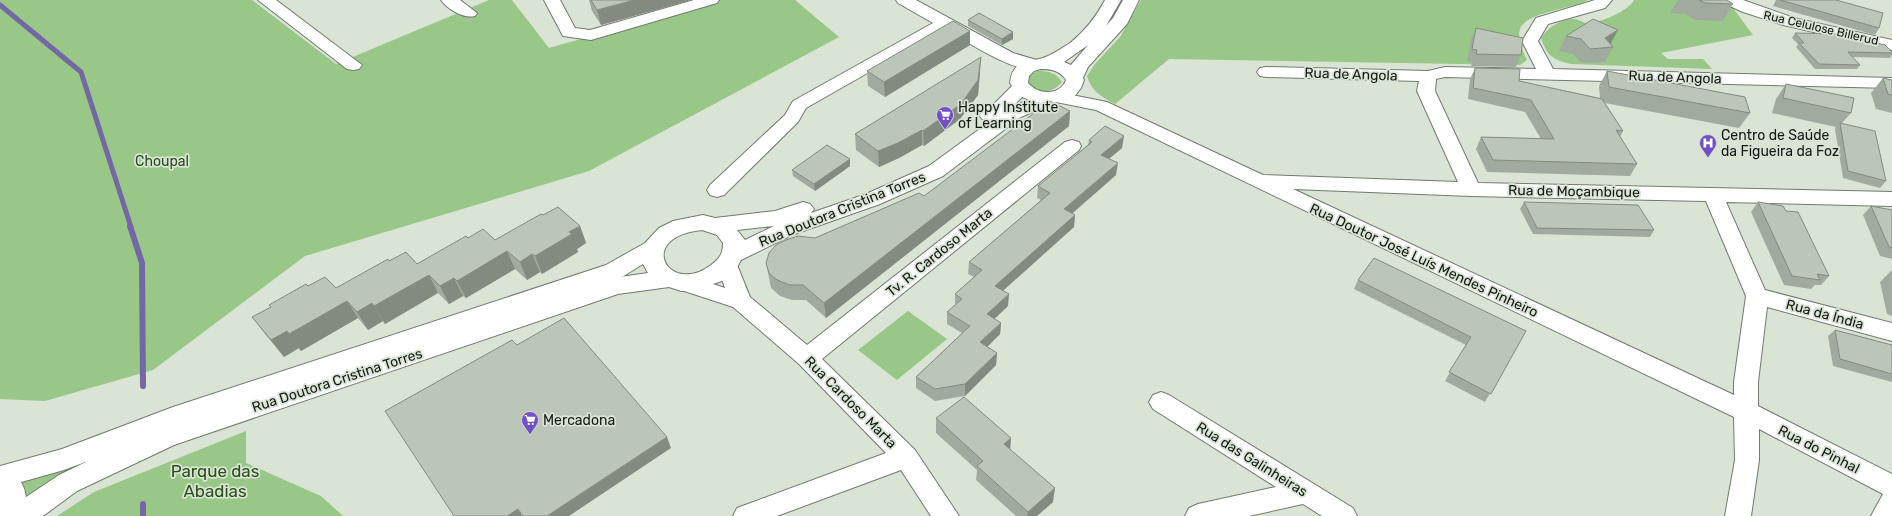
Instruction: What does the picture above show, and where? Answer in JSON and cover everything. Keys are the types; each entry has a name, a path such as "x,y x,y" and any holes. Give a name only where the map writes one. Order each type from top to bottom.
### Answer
{"main road":[{"path":"1030,72 1066,55 1083,41 1105,16 1113,0"},
{"name":"Rua Doutora Cristina Torres","path":"732,260 784,230 873,199 936,171 1014,113 1071,91 1074,77 1080,65 1121,20 1131,0"},
{"path":"1030,72 1060,66 1074,77"},
{"path":"1030,72 1032,95 1053,98"},
{"name":"Rua Doutora Cristina Torres","path":"718,225 777,218 862,190 923,162 1003,106 1030,72"},
{"path":"704,222 718,225 729,232 735,242 732,260 716,275 700,281 675,281 656,271 651,261 652,249 660,238 672,229 687,224 704,222"},
{"name":"Rua Doutora Cristina Torres","path":"0,477 64,458 173,417 614,271 652,249"},
{"name":"Rua Doutora Cristina Torres","path":"21,516 68,483 165,437 617,286 675,281"},
{"path":"0,477 12,489 13,506 8,516"}],"street":[{"path":"449,0 469,12"},
{"path":"552,0 569,32 591,35 711,0"},
{"path":"904,0 1030,72"},
{"path":"1547,74 1530,40 1542,21 1599,5 1604,0"},
{"name":"Rua Celulose Billerud","path":"1729,0 1752,11 1784,22 1865,38 1892,45"},
{"path":"277,2 353,66"},
{"path":"717,190 792,118 799,105 944,23"},
{"name":"Rua de Angola","path":"1266,72 1428,76 1445,72 1892,83"},
{"path":"1428,76 1426,91 1471,189"},
{"name":"Rua Doutor José Luís Mendes Pinheiro","path":"1074,77 1101,106"},
{"name":"Rua Doutor José Luís Mendes Pinheiro","path":"1053,98 1101,106 1256,181 1746,412"},
{"name":"Tv. R. Cardoso Marta","path":"807,358 1072,146"},
{"name":"Rua de Moçambique","path":"1256,181 1471,189 1892,199"},
{"path":"1713,195 1757,296 1746,382 1747,460 1738,516"},
{"path":"675,281 741,301 732,260"},
{"name":"Rua da Índia","path":"1757,296 1892,332"},
{"name":"Rua Cardoso Marta","path":"741,301 807,358 906,457 946,516"},
{"name":"Rua das Galinheiras","path":"1161,402 1344,516"},
{"name":"Rua do Pinhal","path":"1746,412 1892,486"},
{"path":"746,516 906,457"},
{"path":"1198,516 1306,492"},
{"path":"1884,516 1892,501"}],"green space":[{"name":"Choupal","path":"0,0 252,0 336,64 489,0 512,0 549,48 720,0 795,0 839,37 589,171 305,256 153,370 45,401 0,399"},
{"path":"1141,0 1588,0 1540,15 1524,23 1520,29 1519,37 1527,60 1520,65 1169,59 1115,104 1094,90 1087,76 1094,65 1120,37"},
{"path":"1634,0 1716,0 1733,8 1753,35 1661,53 1668,59 1703,59 1712,69 1571,64 1555,59 1548,53 1541,38 1555,24 1569,19 1576,19 1587,23 1600,21 1621,12"},
{"path":"1038,71 1052,73 1062,82 1054,89 1045,91 1036,89 1027,84 1026,79 1030,74"},
{"path":"908,311 947,339 897,380 858,350"},
{"name":"Parque das Abadias","path":"246,431 246,463 321,496 343,516 57,516 94,492"},
{"path":"83,461 83,467 18,510 13,478"}],"building":[{"path":"591,0 635,0 597,10"},
{"path":"1699,0 1727,0 1733,4 1705,3"},
{"path":"1780,0 1836,0 1883,13 1879,28"},
{"path":"979,13 1013,32 1002,39 968,20"},
{"path":"1593,19 1618,30 1605,38 1613,47 1590,49 1581,39 1566,36"},
{"path":"953,21 970,31 884,82 867,71"},
{"path":"1476,28 1523,38 1521,55 1476,54 1477,50 1472,49"},
{"path":"1795,33 1838,34 1885,45 1892,53 1848,52 1860,65 1819,64 1799,43 1804,43"},
{"path":"981,57 978,80 961,104 923,131 922,130 898,143 878,151 855,134"},
{"path":"1475,68 1520,69 1519,81 1602,99 1623,131 1616,130 1637,164 1493,160 1481,137 1554,139 1531,100 1473,88"},
{"path":"1607,71 1745,97 1750,113 1609,87"},
{"path":"1883,78 1892,80 1892,95 1888,94"},
{"path":"1786,84 1854,98 1851,113 1783,98"},
{"path":"1050,101 1070,111 824,303 803,285 790,285 777,280 769,273 766,263 769,253 776,245 798,236 815,238 919,193 924,196"},
{"path":"1840,123 1875,131 1886,181 1848,171"},
{"path":"1105,126 1124,136 1101,155 1118,163 1064,209 1075,215 995,286 1009,294 987,314 1001,323 980,342 997,353 965,384 935,389 916,377 970,326 947,312 962,299 955,294 982,270 969,262 1050,193 1038,186 1092,142 1089,140"},
{"path":"827,145 850,159 814,184 792,170"},
{"path":"1524,202 1638,205 1654,230 1537,228"},
{"path":"1758,202 1783,206 1786,211 1798,212 1829,276 1817,274 1820,280 1792,276"},
{"path":"1871,206 1892,210 1892,248 1889,247"},
{"path":"558,207 580,226 569,232 572,234 535,256 532,254 520,262 507,251 457,281 454,278 440,286 429,275 374,306 372,303 357,312 347,301 289,334 287,331 271,340 252,317 271,307 269,305 306,284 308,286 325,277 336,288 388,259 389,261 406,252 417,264 466,236 468,238 483,229 495,240 541,214 543,215"},
{"path":"1374,258 1526,331 1491,394 1449,372 1471,337 1358,280"},
{"name":"Mercadona","path":"564,318 667,437 547,516 523,516 518,509 507,516 454,516 385,411 512,340 517,345"},
{"path":"1835,330 1892,345 1892,374 1840,359"},
{"path":"964,397 1011,438 1004,444 1055,488 1028,512 977,466 983,461 936,418"}],"waterway":[{"path":"0,5 81,72 131,227"},
{"path":"130,226 142,263 143,386"},
{"path":"143,504 143,516"}],"place":[{"name":"Happy Institute of Learning","path":"945,130"},
{"name":"Centro de Saúde da Figueira da Foz","path":"1708,158"},
{"name":"Mercadona","path":"530,435"}]}
